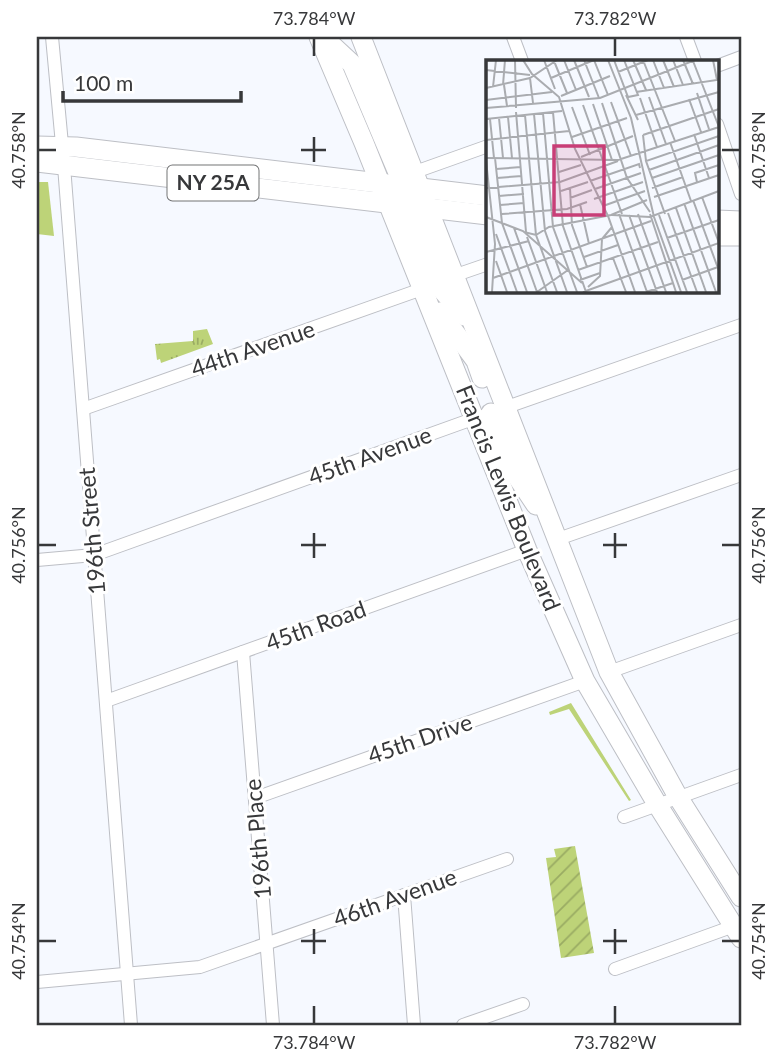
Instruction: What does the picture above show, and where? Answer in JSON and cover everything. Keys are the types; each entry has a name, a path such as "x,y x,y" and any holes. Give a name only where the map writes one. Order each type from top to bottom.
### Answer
{"main road":[{"name":"Francis Lewis Boulevard","path":"321,37 406,193 456,275 473,325 527,550 585,681 657,804 738,932"},
{"name":"Francis Lewis Boulevard","path":"361,37 406,193 422,289 492,412 558,538 609,672 678,797 741,897"},
{"path":"37,146 67,153"},
{"name":"NY 25A","path":"37,162 67,153 406,193 486,196"},
{"path":"406,193 442,290 473,325"},
{"name":"NY 25A","path":"406,193 486,214"},
{"path":"718,220 741,221"},
{"path":"718,236 741,236"}],"street":[{"name":"196th Street","path":"51,37 67,153 83,409 131,1025"},
{"path":"513,37 522,60"},
{"path":"686,37 695,60"},
{"path":"718,65 741,57"},
{"path":"718,127 741,194"},
{"path":"406,193 486,147"},
{"path":"456,275 486,265"},
{"name":"44th Avenue","path":"83,409 422,289"},
{"name":"45th Avenue","path":"37,560 94,555 741,326"},
{"path":"558,538 741,475"},
{"name":"45th Road","path":"106,701 527,550"},
{"path":"609,672 741,625"},
{"name":"196th Place","path":"243,652 273,1025"},
{"name":"45th Drive","path":"255,798 585,681"},
{"path":"624,817 741,775"},
{"name":"46th Avenue","path":"37,982 200,967 507,859"},
{"path":"404,895 414,1025"},
{"path":"615,969 738,932"},
{"path":"463,1025 523,1004"}],"green space":[{"path":"37,182 48,182 54,236 37,234"},
{"path":"207,329 213,344 161,363 160,359 157,360 155,344 193,341 193,331"},
{"path":"571,703 631,800 629,801 569,709 550,715 549,712"},
{"path":"575,846 594,953 561,958 546,858 556,857 554,849"}]}
